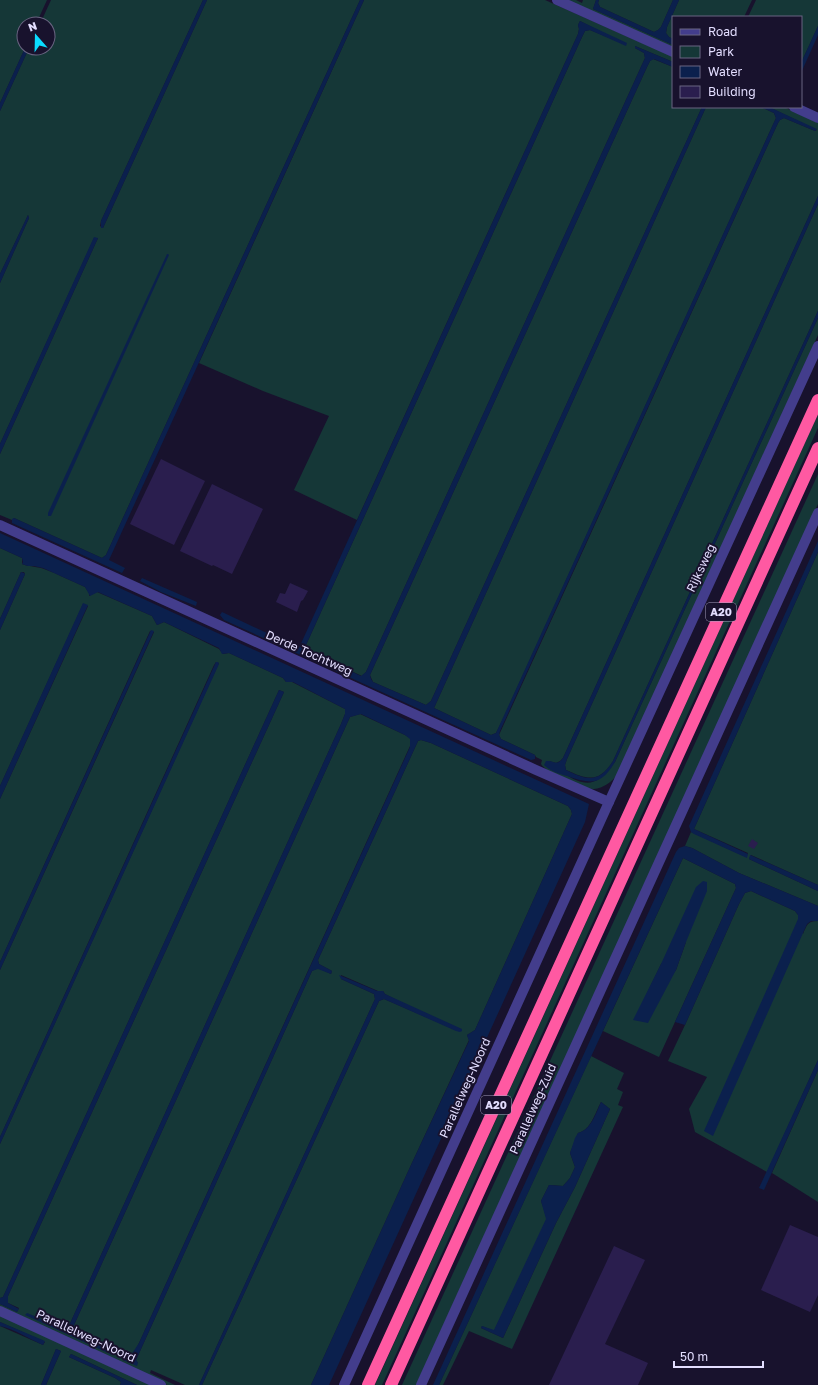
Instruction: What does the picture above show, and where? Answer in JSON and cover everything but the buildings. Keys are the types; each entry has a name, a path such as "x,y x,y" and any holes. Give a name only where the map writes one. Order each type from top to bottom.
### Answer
{"highway":[{"name":"A20","path":"368,1385 818,400"},
{"name":"A20","path":"391,1385 818,448"}],"street":[{"path":"557,0 672,52"},
{"path":"796,108 818,118"},
{"name":"Rijksweg","path":"609,802 818,346"},
{"name":"Parallelweg-Zuid","path":"421,1385 818,513"},
{"name":"Derde Tochtweg","path":"0,525 609,802"},
{"name":"Parallelweg-Noord","path":"344,1385 609,802"},
{"name":"Parallelweg-Noord","path":"0,1311 161,1385"}],"green space":[{"path":"0,0 47,0 40,16 16,16 16,56 21,56 0,103"},
{"path":"51,0 203,0 101,221 100,226 103,228 207,0 360,0 106,555 102,558 14,518 12,520 0,515 0,454 98,238 94,238 0,444 0,283 29,218 28,215 0,274 0,111 25,56 56,56 56,16 44,16"},
{"path":"364,0 545,0 672,56 672,62 635,46 635,48 644,53 645,58 366,672 362,676 307,651 306,645 585,31 590,30 626,45 580,21 578,25 578,34 357,520 294,490 329,416 263,391 199,363"},
{"path":"566,0 576,0 582,3 583,0 596,0 593,9 672,45 672,48"},
{"path":"599,0 673,0 661,27 654,32 600,7 598,3"},
{"path":"679,0 752,0 744,16 672,16 672,38 666,33 667,27"},
{"path":"756,0 818,0 818,26 802,61 802,16 748,16"},
{"path":"653,59 672,67 672,108 702,108 431,701 426,705 373,682 370,675 650,61"},
{"path":"706,108 763,108 774,113 776,118 496,733 491,735 434,708"},
{"path":"771,108 786,108 818,123 818,196 563,758 556,763 549,761 573,778 587,783 593,782 600,778 615,762 818,318 818,335 617,775 604,786 594,789 582,787 550,772 541,764 542,760 535,755 501,739 499,735 778,123 784,118 815,131 817,130"},
{"path":"818,204 818,311 613,761 603,773 592,778 581,776 566,770 565,765 567,759"},
{"path":"818,414 818,428 429,1282 382,1385 375,1385"},
{"path":"818,474 818,504 416,1385 402,1385"},
{"path":"0,548 22,558 22,564 44,569 85,587 89,593 89,596 97,592 152,616 157,625 164,622 219,649 223,654 229,653 283,678 286,682 292,682 345,709 345,714 341,724 68,1328 65,1329 27,1313 112,1351 76,1334 74,1332 74,1325 350,717 360,714 410,738 410,746 139,1343 133,1354 123,1357 123,1360 138,1363 136,1360 312,971 318,968 331,974 332,971 319,964 318,960 418,741 421,740 431,743 568,806 571,810 572,814 475,1030 467,1035 469,1040 311,1385 202,1385 379,1001 384,999 460,1032 385,994 383,991 378,991 341,975 341,979 374,994 375,999 199,1385 185,1385 151,1370 150,1373 175,1385 167,1385 0,1309 0,1304 17,1312 19,1308 8,1303 8,1296 284,692 279,690 3,1297 0,1298 0,1144 219,663 216,662 214,665 0,1137 0,970 154,632 150,631 0,962 0,799 88,606 83,604 0,786 0,630 25,574 24,572 21,572 0,619"},
{"path":"818,552 818,885 751,855 749,859 818,891 818,906 739,873 692,848 685,846 691,832 746,857 748,853 694,829"},
{"path":"683,858 735,884 736,888 659,1057 603,1031","holes":["686,942 676,970 634,1020 661,964"]},
{"path":"751,891 795,911 798,915 803,934 809,923 818,921 818,1060 767,1172 695,1132 689,1109 707,1077 668,1061 739,904 745,893"},
{"path":"591,1056 624,1073 617,1089 623,1092 618,1105 623,1107 512,1349 469,1331 443,1385 439,1385","holes":["601,1102 610,1109 575,1187 556,1223 503,1338 481,1328 482,1326 494,1331 547,1219 541,1201 549,1185 563,1186 570,1178 575,1167 570,1153 578,1133 589,1125"]},
{"path":"818,1070 818,1202 772,1173"},
{"path":"0,1314 155,1385 137,1385 71,1354 69,1357 115,1378 121,1382 120,1385 46,1385 61,1351 56,1349 41,1385 0,1385 0,1326 43,1345 45,1342 0,1322"}],"water":[{"path":"203,0 207,0 103,228 101,228 101,221"},
{"path":"360,0 364,0 109,560 125,568 122,573 12,523 12,519 14,518 102,558 106,555"},
{"path":"596,0 599,0 598,3 600,7 654,32 661,27 673,0 679,0 667,27 666,33 672,38 672,45 593,9"},
{"path":"580,21 627,43 626,46 590,30 585,31 306,645 307,651 361,676 366,672 645,58 644,53 635,48 635,46 672,62 672,67 654,59 650,61 647,67 370,675 373,682 426,705 431,701 702,108 706,108 434,708 491,735 496,733 776,118 774,113 763,108 771,108 817,129 815,131 784,118 778,123 500,731 499,735 501,739 535,755 535,759 531,760 224,620 220,615 222,612 299,648 578,34 578,25"},
{"path":"818,26 818,35 802,71 802,61"},
{"path":"21,56 25,56 0,111 0,103"},
{"path":"818,196 818,204 567,759 565,765 566,770 587,778 592,778 603,773 613,761 818,311 818,318 615,762 605,775 595,781 583,781 555,772 544,765 546,761 557,763 563,758"},
{"path":"28,215 29,218 0,283 0,274"},
{"path":"94,237 98,238 0,454 0,444"},
{"path":"167,254 169,255 51,516 48,516 48,513"},
{"path":"0,533 589,804 585,822 329,1385 311,1385 469,1041 467,1035 475,1030 572,814 571,810 568,806 431,743 421,740 418,741 318,960 319,964 332,971 331,974 318,969 312,971 136,1360 138,1363 137,1366 123,1360 123,1357 129,1358 139,1343 410,747 410,739 405,735 361,714 350,717 74,1325 74,1332 76,1334 112,1351 112,1355 25,1315 27,1313 65,1329 68,1328 341,724 345,714 345,709 293,682 286,682 283,678 229,653 222,654 219,648 164,622 157,625 152,616 98,592 90,596 85,587 43,568 22,564 22,558 0,548"},
{"path":"818,541 818,552 694,829 748,854 747,858 694,834 691,832 689,826"},
{"path":"21,572 25,574 0,630 0,619"},
{"path":"142,578 197,602 196,606 161,592 140,581"},
{"path":"83,603 88,605 0,799 0,786"},
{"path":"151,630 154,631 0,970 0,962"},
{"path":"216,662 219,664 0,1144 0,1137"},
{"path":"279,690 284,692 8,1296 8,1303 19,1309 17,1312 0,1304 0,1298 3,1297"},
{"path":"685,846 692,848 739,873 818,906 818,921 811,921 807,924 713,1136 704,1131 798,919 798,915 795,911 751,891 745,893 685,1025 675,1022 736,888 735,884 683,858 439,1385 433,1385 676,852 679,848"},
{"path":"750,855 818,885 818,891 749,859"},
{"path":"703,881 707,882 707,891 676,970 648,1023 633,1020 661,964 696,887"},
{"path":"339,975 377,991 383,991 385,994 462,1029 462,1031 456,1031 384,999 379,1001 202,1385 199,1385 375,999 374,994 341,979"},
{"path":"818,1060 818,1070 764,1190 759,1188"},
{"path":"601,1102 610,1109 575,1187 556,1223 503,1338 481,1328 482,1326 494,1330 546,1219 541,1201 549,1185 563,1186 570,1178 575,1167 570,1153 575,1138 578,1133 590,1125"},
{"path":"0,1322 45,1341 43,1345 6,1327 0,1326"},
{"path":"56,1349 61,1351 46,1385 41,1385"},
{"path":"71,1354 137,1385 120,1385 121,1382 115,1378 69,1357"}]}
